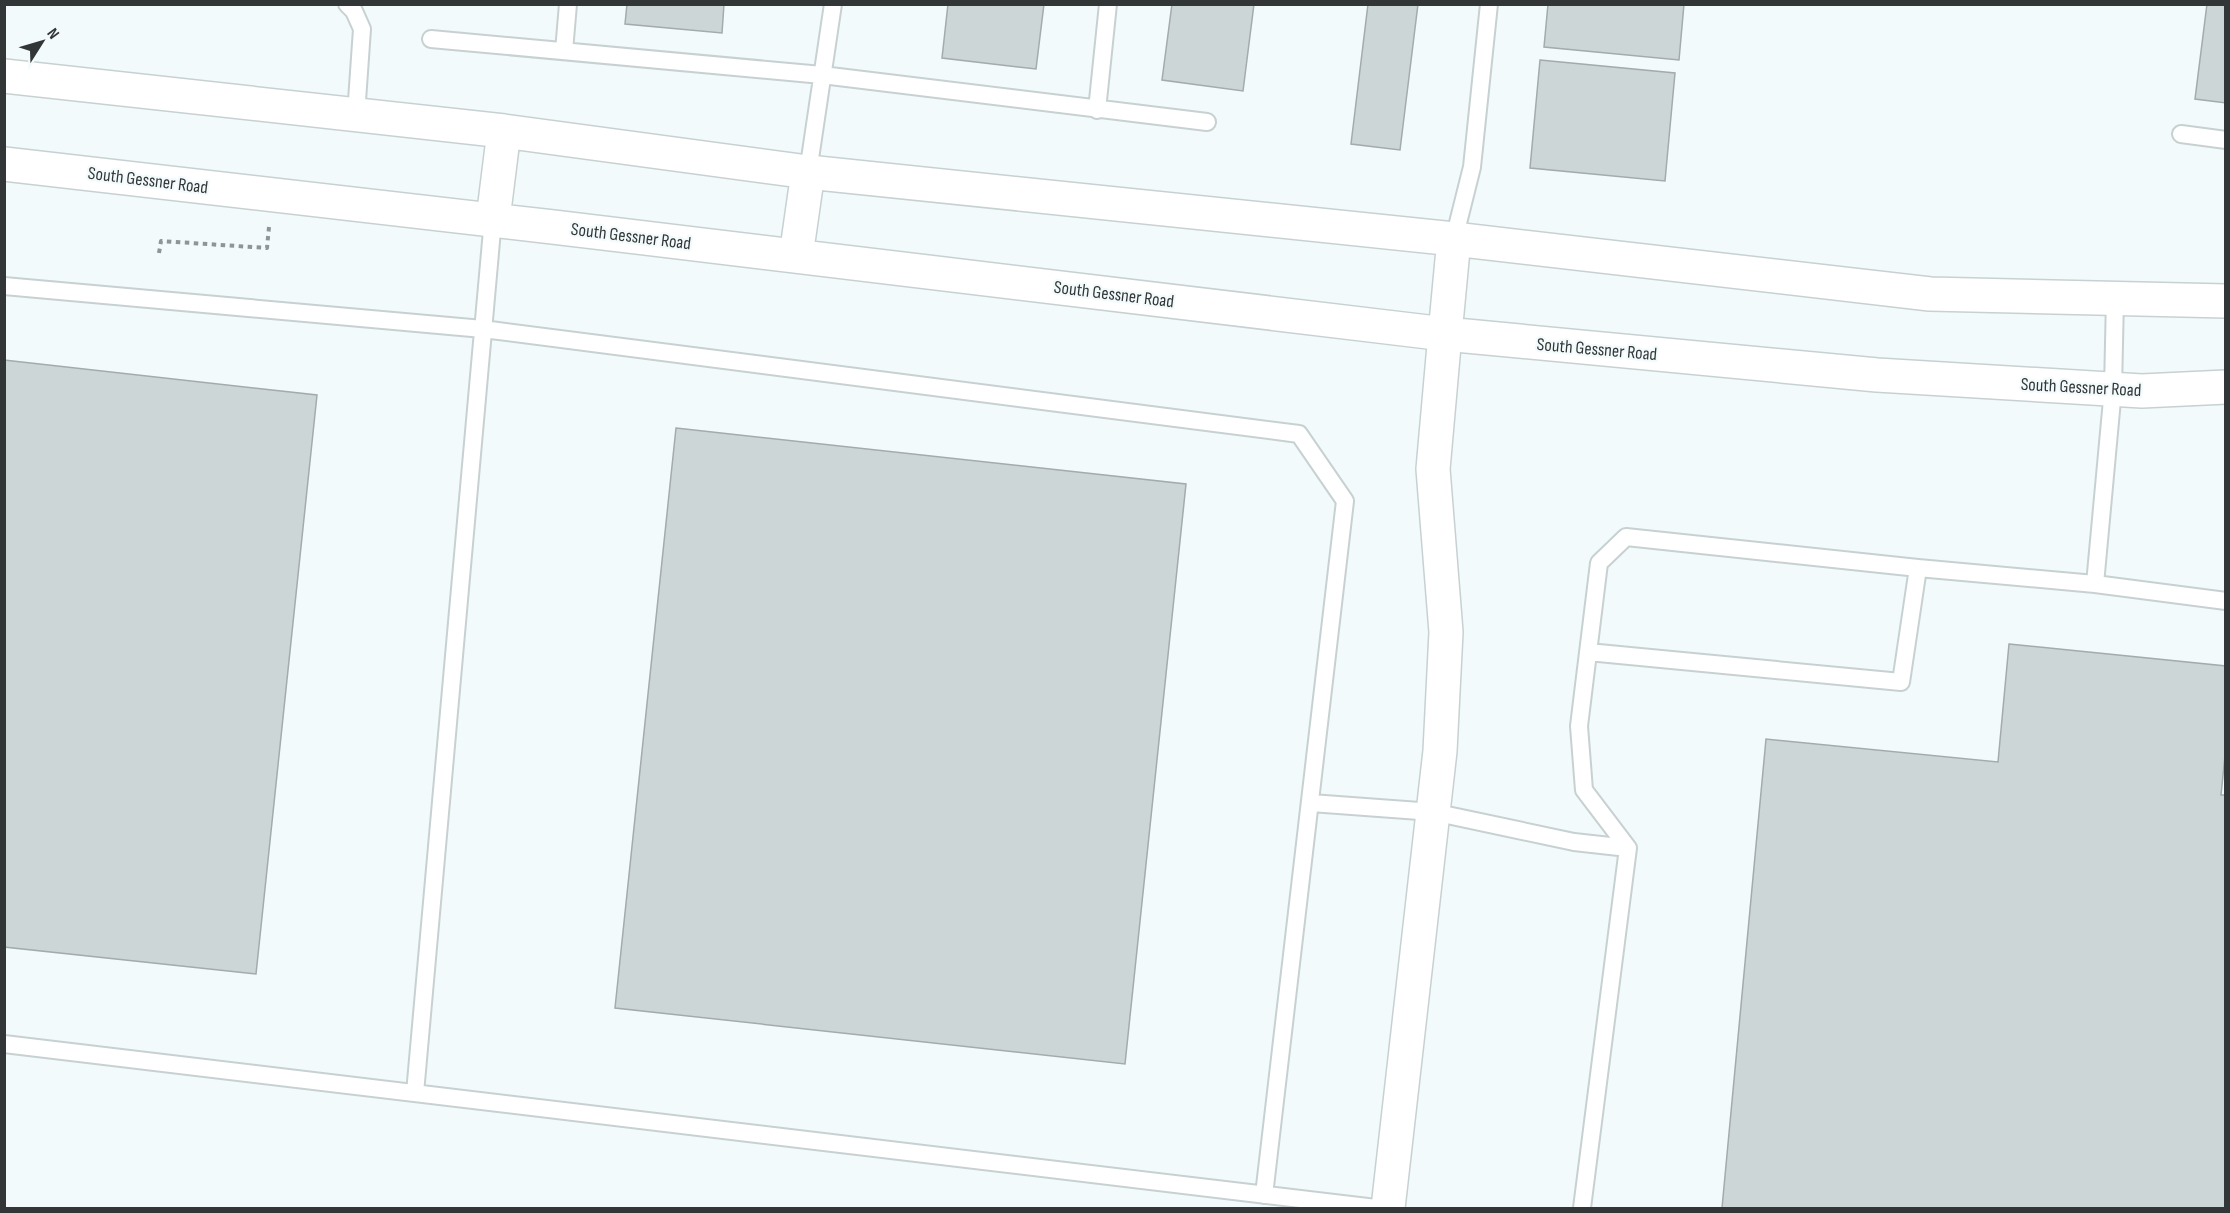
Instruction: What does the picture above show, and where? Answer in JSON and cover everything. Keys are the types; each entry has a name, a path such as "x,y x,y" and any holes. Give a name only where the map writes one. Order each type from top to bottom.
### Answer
{"main road":[{"path":"4,76 504,131 808,172 1454,239 1930,294 2226,301"},
{"path":"493,219 504,131"},
{"name":"South Gessner Road","path":"4,164 493,219 1445,334 1877,375 2142,391 2226,387"},
{"path":"796,256 808,172"},
{"path":"1388,1209 1440,751 1446,632 1433,469 1454,239"}],"lane":[{"path":"347,4 354,11 362,29 356,115"},
{"path":"564,51 568,4"},
{"path":"808,172 833,4"},
{"path":"1097,110 1108,4"},
{"path":"1454,239 1472,167 1489,4"},
{"path":"431,39 822,75 1207,122"},
{"path":"2181,134 2226,140"},
{"path":"414,1093 493,219"},
{"path":"4,286 483,329 1299,434 1345,501 1264,1195"},
{"path":"2095,584 2113,389 2115,298"},
{"path":"1582,1209 1628,848 1584,790 1579,726 1599,563 1626,537 2095,584 2226,601"},
{"path":"1588,652 1900,682 1918,568"},
{"path":"1311,803 1433,812 1574,842 1628,848"},
{"path":"4,1044 1376,1209"}],"path":[{"path":"159,253 161,241 267,248 269,224"}],"building":[{"path":"627,4 724,4 722,33 625,24"},
{"path":"948,4 1044,4 1036,69 942,58"},
{"path":"1172,4 1254,4 1243,91 1162,80"},
{"path":"1368,4 1418,4 1400,150 1351,144"},
{"path":"1548,4 1684,4 1679,60 1544,47"},
{"path":"2207,4 2226,4 2226,103 2195,99"},
{"path":"1540,60 1675,73 1665,181 1530,168"},
{"path":"4,360 317,395 256,974 4,947"},
{"path":"676,428 1186,484 1125,1064 615,1008"},
{"path":"2009,644 2226,666 2226,746 2221,795 2226,795 2226,1208 1722,1208 1766,739 1998,762"}]}
